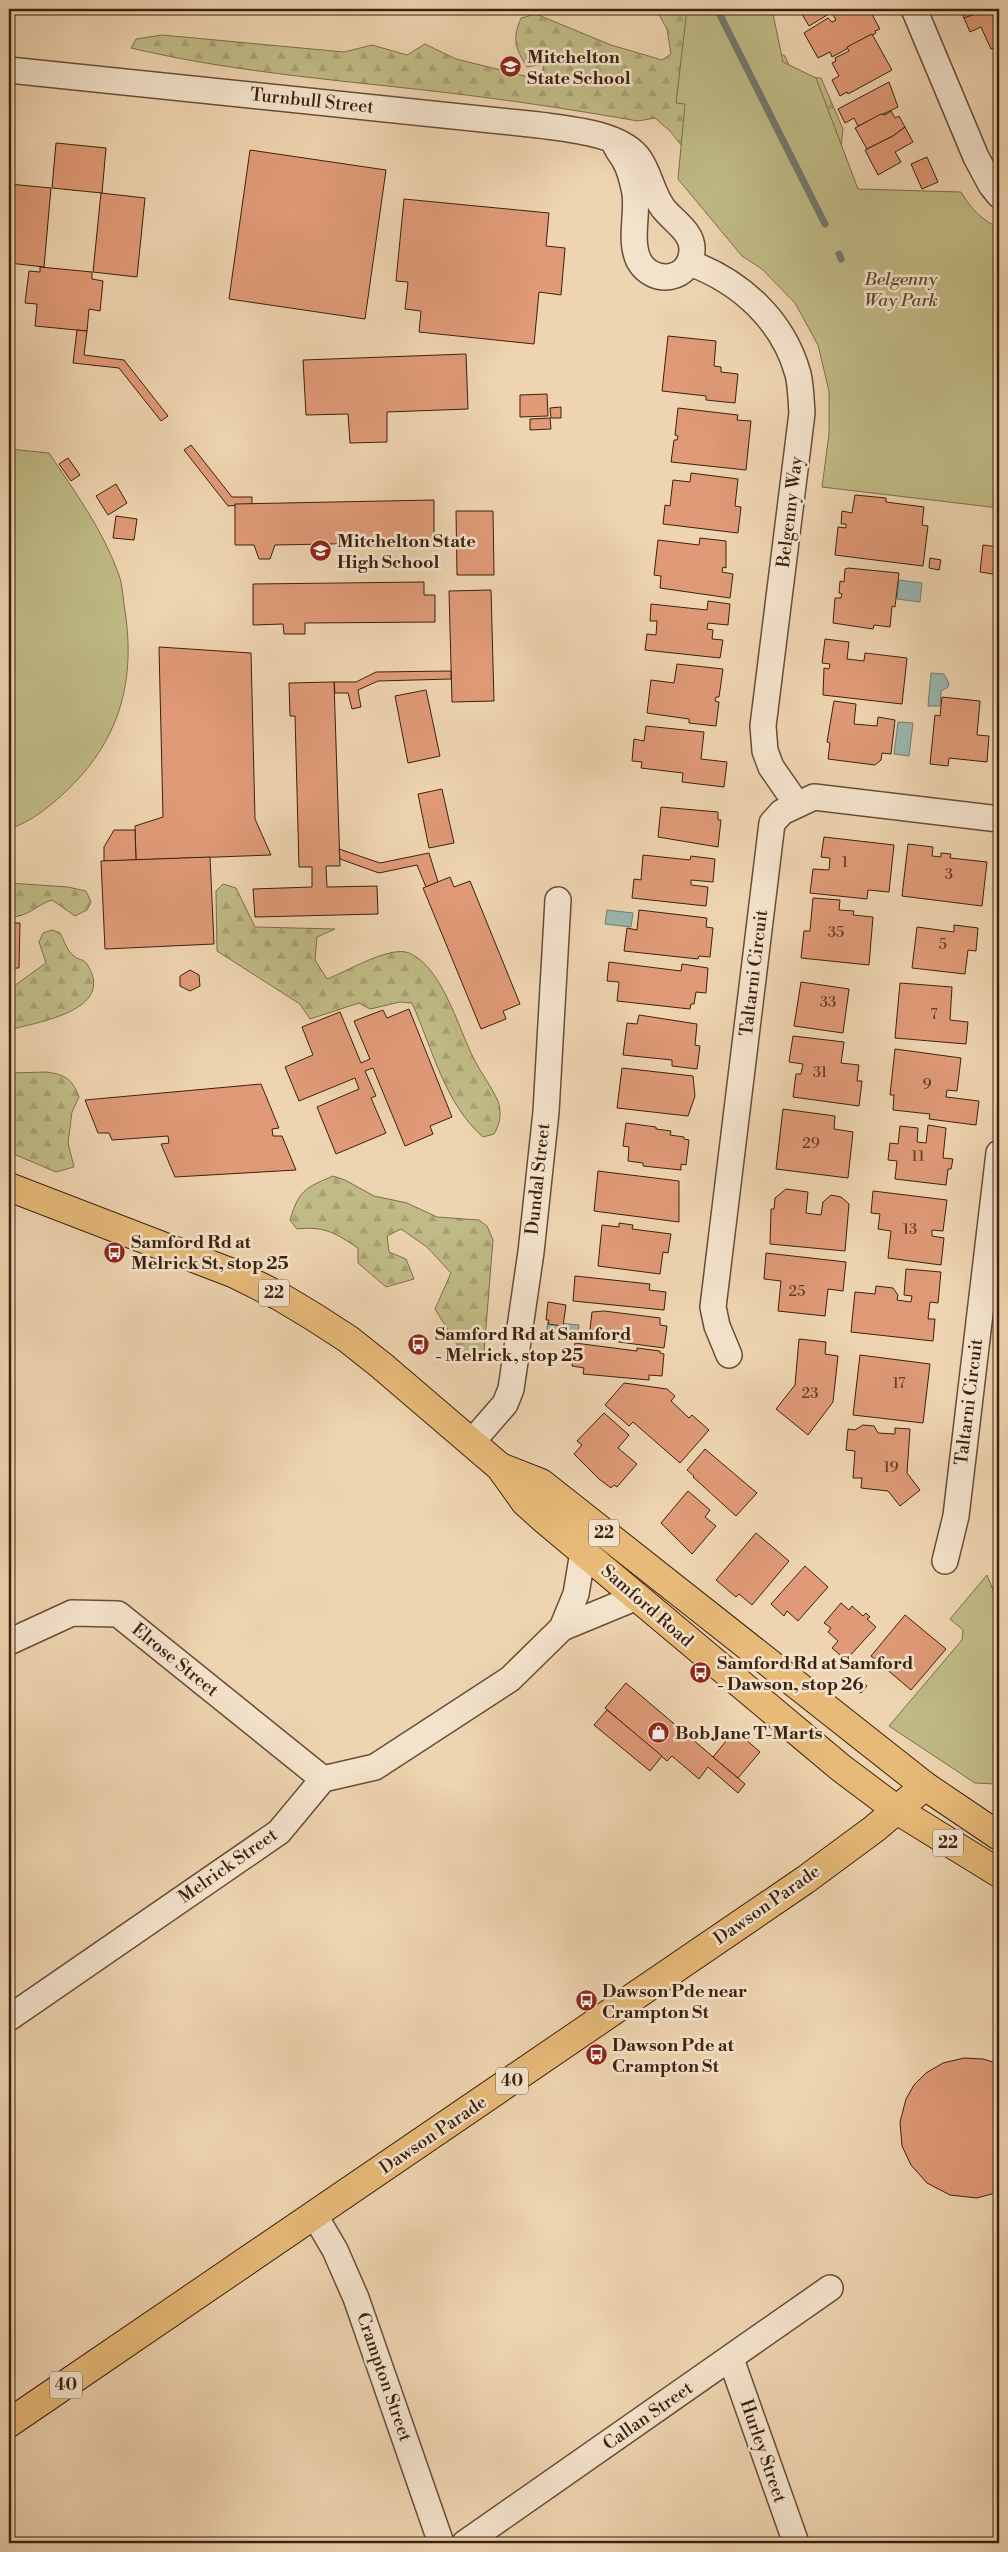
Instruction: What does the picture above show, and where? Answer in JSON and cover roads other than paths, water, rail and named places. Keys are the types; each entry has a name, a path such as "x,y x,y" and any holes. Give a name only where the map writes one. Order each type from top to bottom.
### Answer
{"main road":[{"name":"Samford Road","path":"9,1187 235,1274 279,1296 348,1339 500,1467 525,1502 809,1743 897,1810 999,1873"},
{"name":"Samford Road","path":"500,1467 541,1483 925,1786 999,1836"},
{"name":"Dawson Parade","path":"10,2420 315,2216 805,1880 897,1810 925,1786"}],"street":[{"path":"914,9 976,157 991,185 999,195"},
{"name":"Turnbull Street","path":"9,70 539,125 597,135 629,148 640,159 658,201 691,241 690,263"},
{"path":"614,141 616,149 629,169 635,193 636,254 641,263 649,273 659,278 668,278 678,275 690,263"},
{"name":"Belgenny Way","path":"690,263 709,270 741,289 770,317 784,340 798,375 801,422 763,726 765,751 771,767 796,803"},
{"name":"Taltarni Circuit","path":"729,1356 717,1326 713,1307 772,823 782,812 796,803 814,797 999,819"},
{"name":"Dundal Street","path":"471,1443 505,1404 512,1382 531,1252 546,1112 558,900"},
{"name":"Taltarni Circuit","path":"945,1560 956,1516 999,1153"},
{"path":"562,1628 576,1594 583,1552"},
{"path":"323,1779 375,1767 510,1679 562,1628 637,1597"},
{"name":"Elrose Street","path":"9,1642 72,1613 118,1614 323,1779"},
{"name":"Melrick Street","path":"9,2018 279,1832 323,1779"},
{"name":"Crampton Street","path":"315,2216 335,2250 356,2298 441,2543"},
{"name":"Callan Street","path":"465,2543 731,2359 830,2288"},
{"name":"Hurley Street","path":"731,2359 796,2543"}],"water":[{"path":"899,580 922,583 920,602 897,599"},
{"path":"931,673 944,674 949,683 948,687 941,691 940,706 928,706"},
{"path":"898,722 913,723 909,756 894,754"},
{"path":"607,910 633,913 631,927 605,924"},
{"path":"548,1322 579,1325 577,1339 546,1336"}],"waterway":[{"path":"717,9 825,224"},
{"path":"839,254 841,259"}],"place":[{"name":"Mitchelton State School","path":"511,67"},
{"name":"Mitchelton State High School","path":"321,551"},
{"name":"Samford Rd at Melrick St, stop 25","path":"115,1252"},
{"name":"Samford Rd at Samford - Melrick, stop 25","path":"419,1344"},
{"name":"Samford Rd at Samford - Dawson, stop 26","path":"701,1673"},
{"name":"Bob Jane T-Marts","path":"659,1733"},
{"name":"Dawson Pde near Crampton St","path":"586,2001"},
{"name":"Dawson Pde at Crampton St","path":"596,2055"}],"park label":[{"name":"Belgenny Way Park","path":"901,289"}]}
